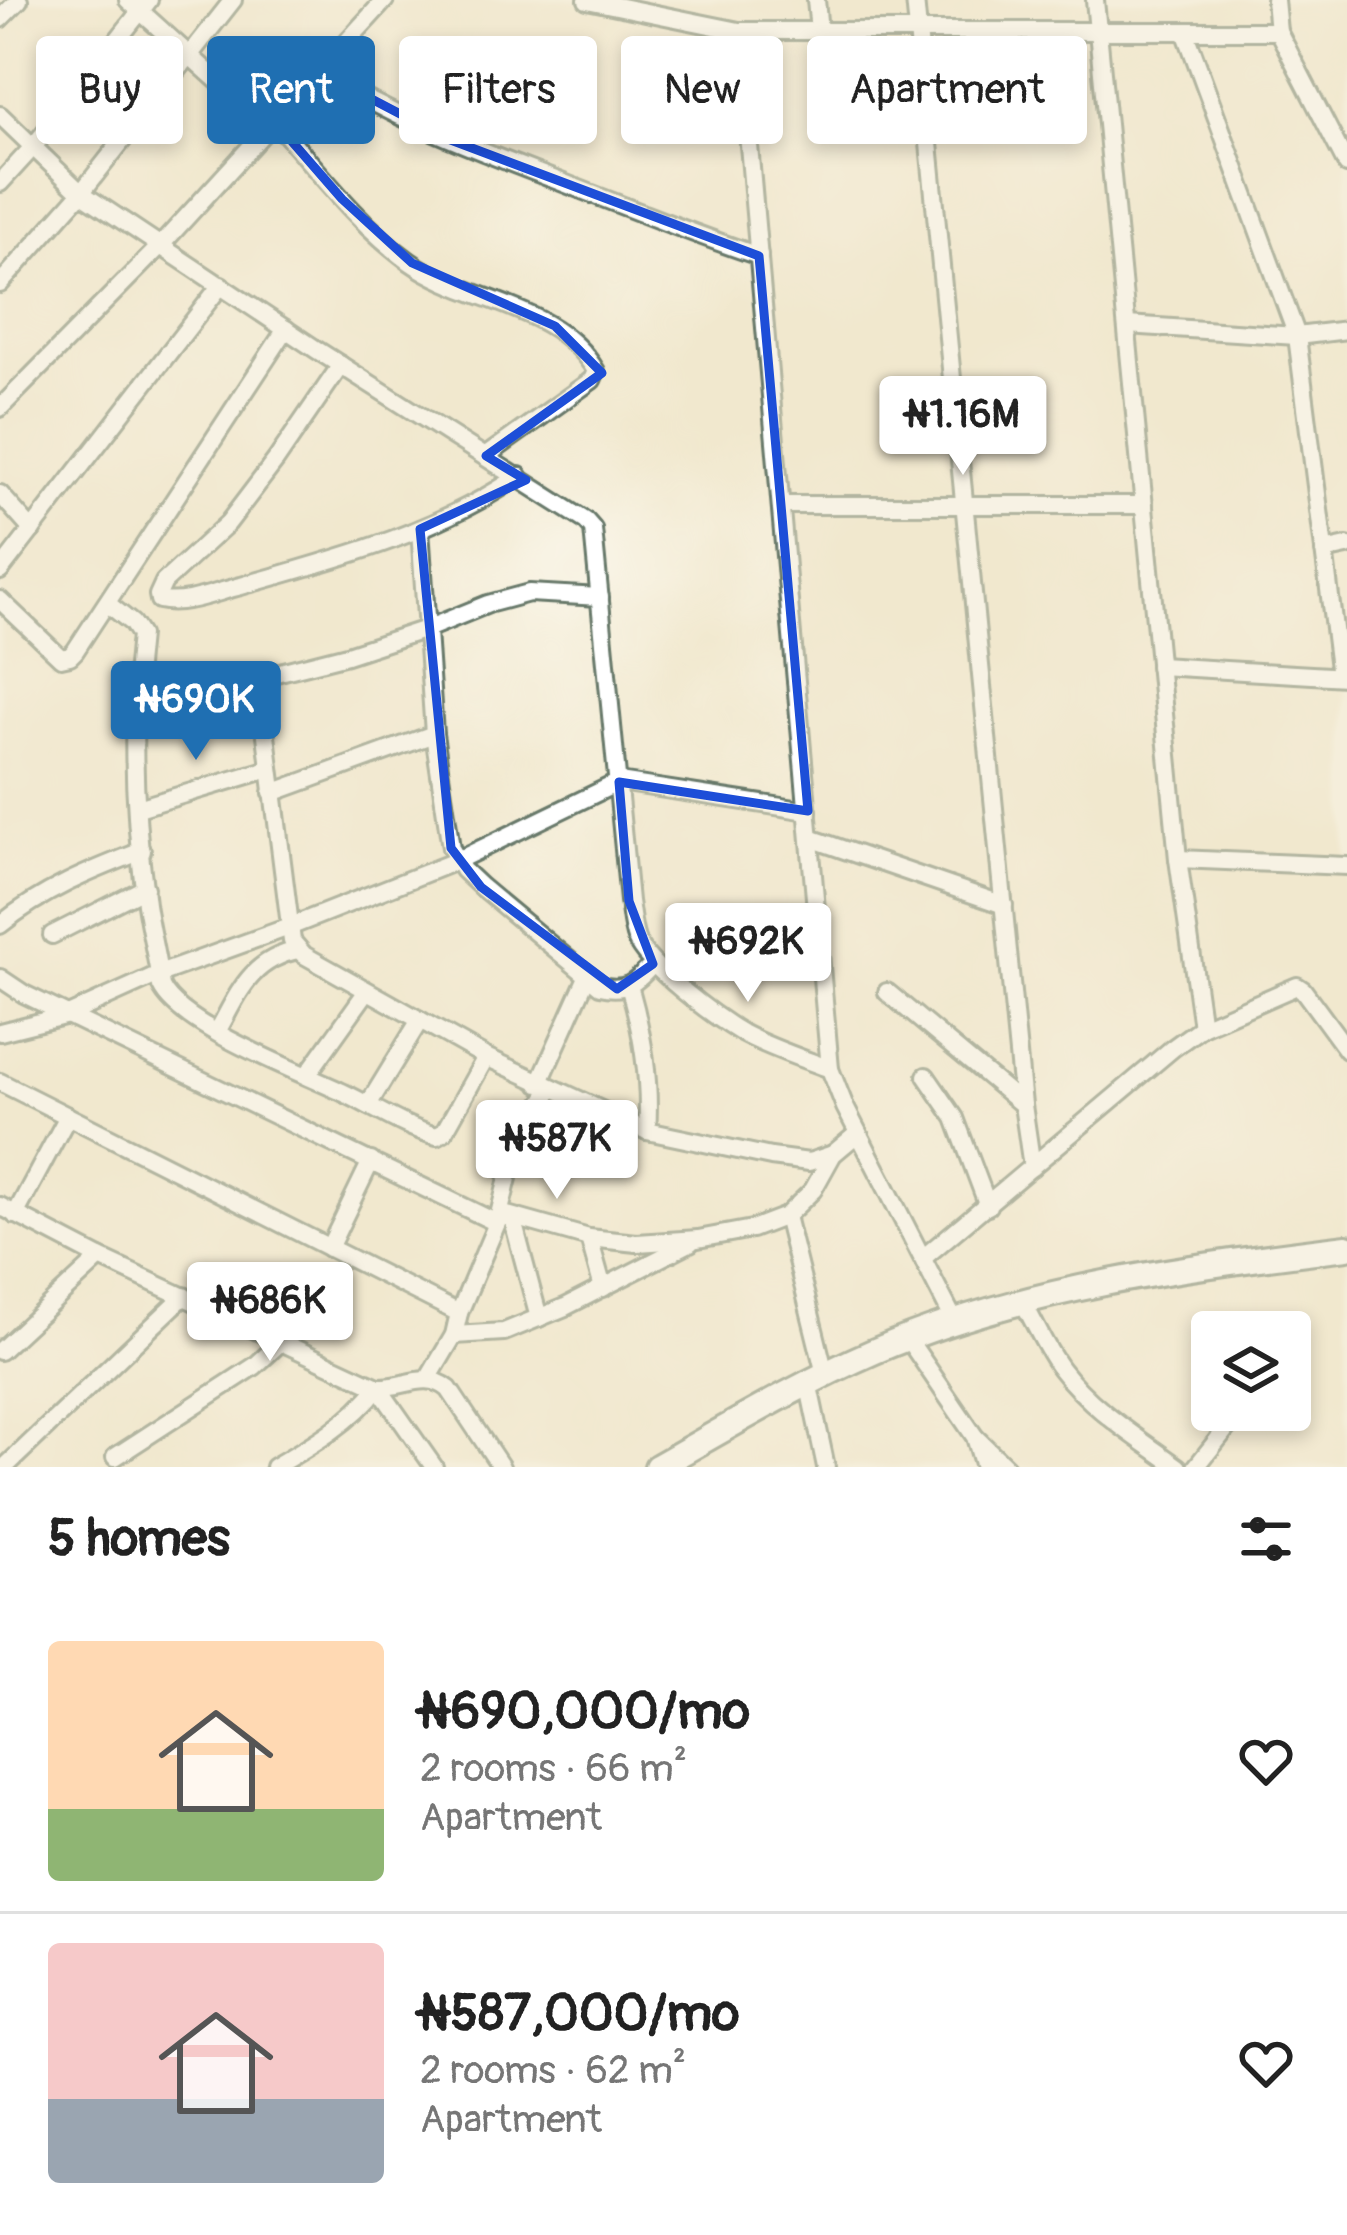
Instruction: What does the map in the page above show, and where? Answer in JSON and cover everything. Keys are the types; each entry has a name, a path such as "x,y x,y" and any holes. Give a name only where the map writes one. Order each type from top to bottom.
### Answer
{"main road":[{"path":"657,1467 817,1378 956,1322 1024,1302 1148,1276 1347,1247"}],"street":[{"path":"0,19 19,0"},
{"path":"0,284 80,193 233,0"},
{"path":"353,36 386,0"},
{"path":"587,0 740,31 1278,31"},
{"path":"816,0 819,31"},
{"path":"915,0 1032,1167"},
{"path":"1096,0 1178,860 1202,1027"},
{"path":"1275,0 1278,31 1345,154"},
{"path":"0,183 139,4 207,72"},
{"path":"740,31 830,1069 956,1322"},
{"path":"1159,666 1343,677 1297,336 1185,31"},
{"path":"375,106 673,227 759,256"},
{"path":"0,115 80,193 586,520 593,529 628,902 637,940 653,964 740,1032 830,1069"},
{"path":"0,408 254,144"},
{"path":"291,144 412,263 555,326 596,371 592,380 486,456"},
{"path":"0,571 221,285"},
{"path":"1127,326 1297,336 1347,330"},
{"path":"0,600 61,658 70,656 112,607 286,329"},
{"path":"341,365 228,523 164,582 159,600 192,599 421,532 524,480"},
{"path":"0,494 32,530"},
{"path":"781,505 1144,505"},
{"path":"421,532 434,734 456,861 600,986 629,986 653,964"},
{"path":"1324,551 1347,546"},
{"path":"600,597 530,593 261,680 289,927 298,950 486,1057 647,1131 809,1162 832,1154 858,1133"},
{"path":"112,607 140,635 135,735 138,808 145,888 165,995 218,1033 437,1136 444,1132 486,1057"},
{"path":"272,793 434,734"},
{"path":"138,808 269,769"},
{"path":"0,1032 68,1015 159,974 456,861 619,782 808,811"},
{"path":"810,838 1004,905"},
{"path":"0,926 27,903 68,880 142,851"},
{"path":"1178,860 1347,866"},
{"path":"52,935 145,888"},
{"path":"218,1033 267,959 298,950"},
{"path":"428,1379 454,1335 459,1313 503,1218 509,1174 522,1136 587,976"},
{"path":"0,978 24,994 371,1161 503,1218 589,1238 637,1243 752,1229 786,1216 814,1190 832,1154"},
{"path":"629,986 649,1083 647,1131"},
{"path":"923,1258 1202,1027 1298,986 1346,1048"},
{"path":"307,1075 368,991"},
{"path":"886,992 1023,1105"},
{"path":"368,1105 420,1020"},
{"path":"926,1076 955,1118 988,1205"},
{"path":"0,1082 459,1313"},
{"path":"68,1116 6,1212 378,1387 428,1379 440,1382 501,1467"},
{"path":"329,1247 371,1161"},
{"path":"786,1216 817,1378 826,1467"},
{"path":"503,1218 539,1318"},
{"path":"589,1238 603,1288"},
{"path":"454,1335 504,1332 698,1238"},
{"path":"0,1352 100,1258"},
{"path":"5,1467 184,1296"},
{"path":"1024,1302 1058,1366 1080,1391 1178,1467"},
{"path":"908,1339 975,1437 1006,1467"},
{"path":"115,1457 255,1366 282,1341"},
{"path":"274,1467 356,1412 378,1387"},
{"path":"378,1387 434,1467"},
{"path":"1196,1467 1224,1431"},
{"path":"975,1437 984,1467"}],"highlighted area":[{"path":"320,72 448,139 759,256 808,811 619,782 629,901 653,964 617,989 481,887 451,848 420,529 526,480 486,456 602,373 555,326 412,263 342,199 275,122"}]}
